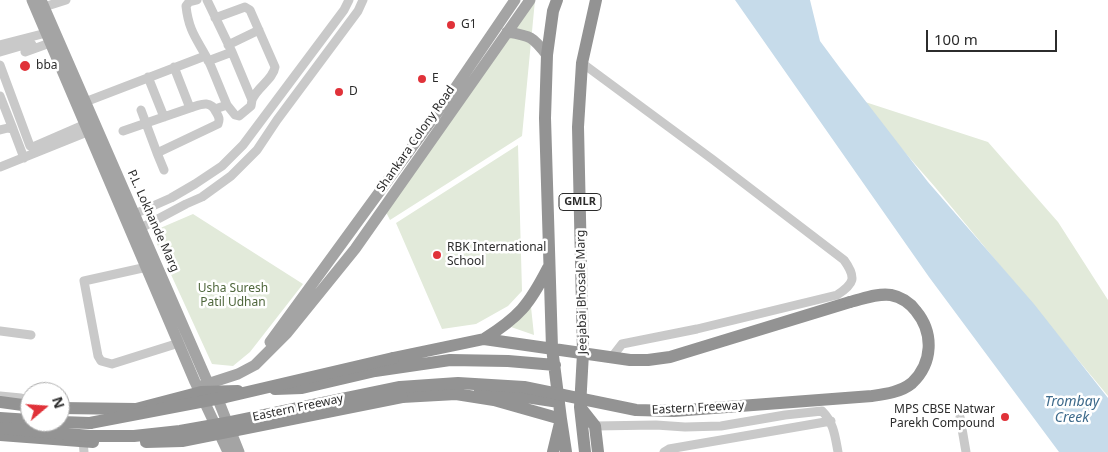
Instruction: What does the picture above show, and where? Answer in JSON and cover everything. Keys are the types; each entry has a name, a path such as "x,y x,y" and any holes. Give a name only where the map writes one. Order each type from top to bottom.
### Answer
{"highway":[{"name":"GMLR","path":"556,0 547,55 546,118 552,348 561,419 559,450"},
{"name":"Jeejabai Bhosale Marg","path":"580,406 583,353 578,127 582,63 596,0"},
{"path":"70,422 90,423 176,407 484,339 507,324 523,309 532,298 549,267"},
{"name":"Eastern Freeway","path":"0,428 86,443 180,431 400,387 458,383 524,387 636,410 674,411 872,396 888,394 908,386 927,361 930,350 927,328 919,315 907,302 890,295 872,296 670,357 648,360 612,357 484,339"},
{"path":"70,408 136,409 204,386 302,388 375,371 450,360 508,361 555,365"},
{"path":"86,443 194,432 396,392 446,387 506,393 559,402"},
{"path":"0,435 86,443 182,441 402,398 456,394 494,400 561,419"},
{"path":"0,402 20,402"},
{"name":"GMLR","path":"580,406 585,446"},
{"path":"580,406 595,426 598,452"},
{"path":"0,418 20,419"}],"main road":[{"name":"P.L. Lokhande Marg","path":"32,0 130,216 147,267 174,318 179,343 204,386"},
{"name":"Shankara Colony Road","path":"318,287 515,0"},
{"name":"Shankara Colony Road","path":"204,386 245,363 261,351 354,250 530,0"},
{"name":"P.L. Lokhande Marg","path":"42,3 85,102 90,128"},
{"path":"507,32 528,35 534,39 547,55"},
{"name":"P.L. Lokhande Marg","path":"130,216 141,228 174,318 222,427 228,452"},
{"name":"P.L. Lokhande Marg","path":"222,427 239,452"}],"street":[{"path":"42,3 66,0"},
{"path":"197,0 189,2 186,6 188,22 228,105 235,115 239,116 251,106 254,94 274,73 275,67 250,10 245,7 215,18"},
{"path":"207,0 252,100"},
{"path":"130,216 171,198 222,166 248,138 344,10 348,0"},
{"path":"141,228 202,197 231,176 259,148 358,11 363,0"},
{"path":"85,102 174,67 206,58 230,48 259,30"},
{"path":"0,45 48,38"},
{"path":"25,52 48,38"},
{"path":"321,40 330,48"},
{"path":"0,52 31,43 34,48"},
{"path":"582,63 844,260 852,271 853,279 848,288 837,296 697,329 622,344 612,357"},
{"path":"0,65 30,146 33,147 90,128"},
{"path":"174,67 190,108"},
{"path":"148,77 164,117"},
{"path":"0,96 3,112 13,129 24,158"},
{"path":"123,131 206,103 211,104 220,120 218,124 157,153"},
{"path":"215,109 228,105"},
{"path":"141,110 164,170"},
{"path":"0,167 90,128"},
{"path":"0,130 13,129"},
{"path":"248,138 259,148"},
{"path":"171,198 186,204"},
{"path":"147,267 84,281 98,356 101,362 112,364 179,343"},
{"path":"0,332 31,335"},
{"path":"0,396 20,401"},
{"path":"595,426 656,424 685,427 721,426 822,411 831,421 834,428 838,452"},
{"path":"960,418 966,452"},
{"path":"664,452 669,449 831,421"}],"green space":[{"path":"535,0 522,136 390,220 384,208"},
{"path":"859,100 988,142 1058,222 1108,300 1108,396 935,187"},
{"path":"518,145 522,291 508,306 476,324 442,329 396,223"},
{"name":"Usha Suresh Patil Udhan","path":"193,214 303,284 250,352 233,366 212,364 157,244 158,229"},
{"path":"531,307 534,335 511,327"}],"water":[{"name":"Trombay Creek","path":"735,0 810,0 820,41 840,68 928,182 1034,304 1108,398 1108,452 1059,452 929,277"}],"place":[{"name":"G1","path":"451,25"},
{"name":"bba","path":"25,66"},
{"name":"E","path":"422,79"},
{"name":"D","path":"339,92"},
{"name":"RBK International School","path":"437,255"},
{"name":"MPS CBSE Natwar Parekh Compound","path":"1005,417"}]}
